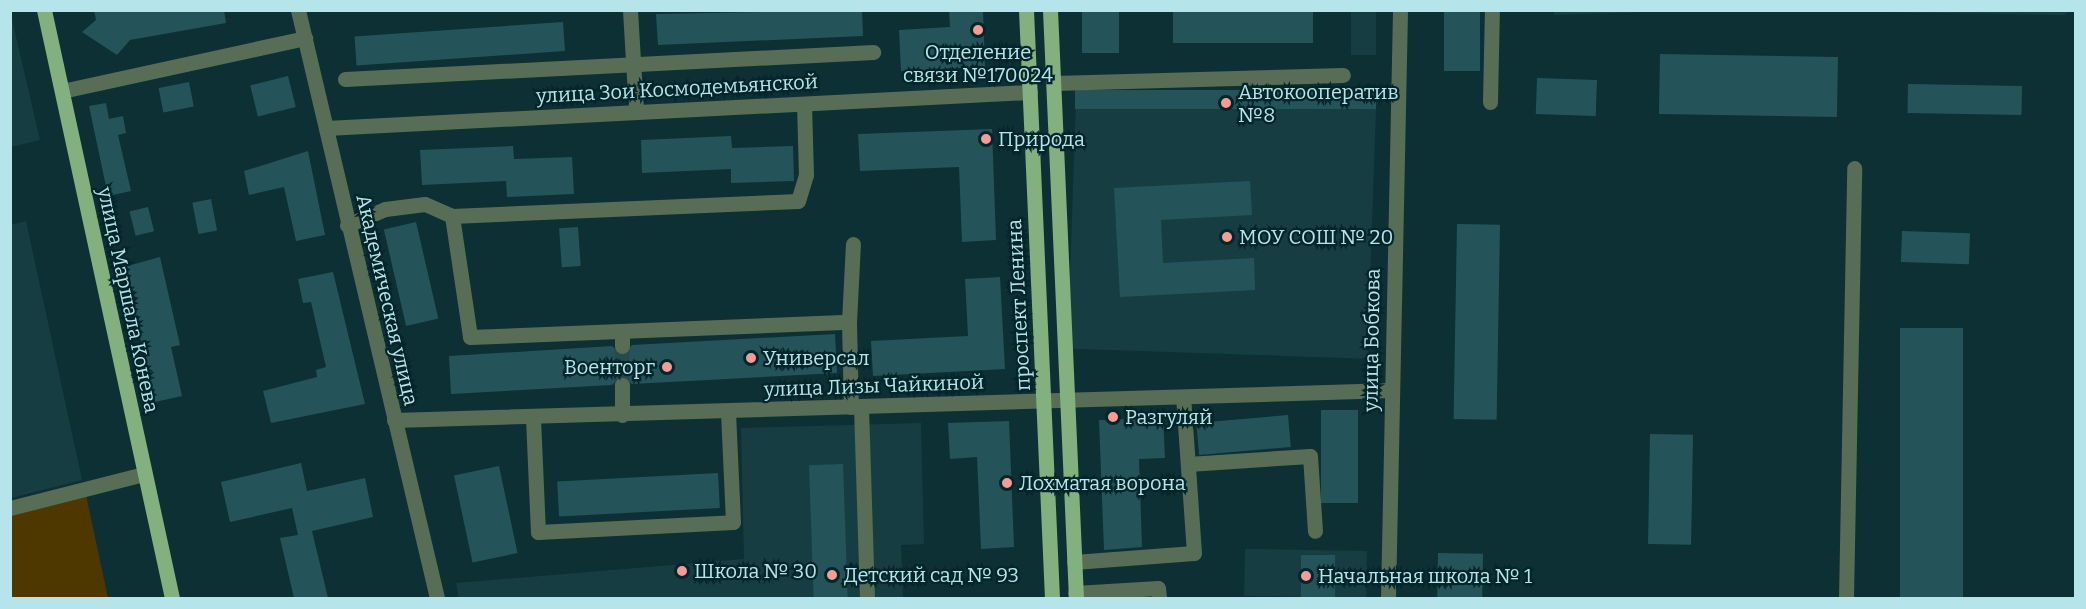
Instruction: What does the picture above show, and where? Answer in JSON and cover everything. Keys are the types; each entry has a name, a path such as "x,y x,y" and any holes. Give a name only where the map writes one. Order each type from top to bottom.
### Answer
{"main road":[{"name":"улица Маршала Конева","path":"44,10 143,474 172,598"},
{"name":"проспект Ленина","path":"1026,10 1052,598"},
{"path":"1050,10 1076,596"},
{"path":"1030,92 1046,95 1054,106"}],"street":[{"name":"Академическая улица","path":"298,10 437,598"},
{"path":"630,10 636,112"},
{"name":"улица Бобкова","path":"1388,598 1400,10"},
{"path":"1490,102 1492,10"},
{"path":"62,91 305,38"},
{"path":"345,79 873,52"},
{"path":"1054,83 1343,75"},
{"name":"улица Зои Космодемьянской","path":"326,128 1030,92"},
{"path":"347,225 386,209 425,204 452,216 798,201 807,175 804,104"},
{"path":"1846,598 1854,168"},
{"path":"452,216 470,337 622,338 849,322"},
{"path":"853,244 849,322 867,598"},
{"path":"622,385 622,415"},
{"name":"улица Лизы Чайкиной","path":"394,420 533,418 1392,390"},
{"path":"1074,561 1194,553 1183,397"},
{"path":"533,418 538,532 733,522 728,411"},
{"path":"1188,464 1310,456 1315,531"},
{"path":"10,508 143,474"},
{"path":"1076,596 1158,588 1159,598"}],"shaded area":[{"path":"1554,10 1673,10 1673,11 1554,15"},
{"path":"2070,10 2064,15 1825,11"},
{"path":"10,11 40,140 11,147 10,147"},
{"path":"1351,11 1376,11 1376,55 1351,55"},
{"name":"МОУ СОШ № 20","path":"1076,99 1376,109 1367,359 1067,348"},
{"path":"26,221 82,480 11,498 11,225"},
{"path":"921,423 924,544 901,545 903,598 459,598 456,583 744,559 741,428"},
{"path":"86,495 108,598 11,598 11,515"},
{"name":"Начальная школа № 1","path":"1245,549 1367,551 1366,598 1244,596"}],"building":[{"path":"94,10 224,10 226,23 130,40 117,55 82,32 96,20"},
{"path":"862,10 863,36 658,45 656,14"},
{"path":"949,10 983,10 985,67 901,71 899,30 950,27"},
{"path":"1082,10 1119,10 1119,53 1082,53"},
{"path":"1173,10 1313,10 1313,43 1173,43"},
{"path":"1444,10 1480,10 1480,71 1444,71"},
{"path":"563,22 565,51 357,66 355,37"},
{"path":"1660,54 1838,57 1837,117 1659,114"},
{"path":"288,76 296,107 258,116 250,85"},
{"path":"1537,78 1597,80 1596,116 1536,114"},
{"path":"189,82 194,107 163,112 159,88"},
{"path":"1908,84 2022,86 2021,115 1907,113"},
{"name":"Автокооператив №8","path":"1075,90 1376,90 1376,109 1075,109"},
{"path":"106,103 109,119 123,116 126,133 118,135 131,191 108,196 89,106"},
{"path":"992,129 996,240 962,242 959,167 860,171 858,134"},
{"path":"731,136 732,148 793,146 794,181 731,183 731,169 642,173 641,140"},
{"path":"513,146 514,159 572,157 574,194 507,197 506,181 422,185 420,150"},
{"path":"308,151 325,235 296,241 284,187 249,195 244,171"},
{"path":"1250,181 1252,215 1161,220 1163,263 1254,258 1255,290 1120,297 1114,188"},
{"path":"211,199 217,230 198,234 192,203"},
{"path":"148,207 154,231 136,236 130,212"},
{"path":"416,222 438,318 406,326 384,229"},
{"path":"1457,224 1500,225 1497,420 1454,419"},
{"path":"578,227 581,266 562,267 559,228"},
{"path":"1902,231 1970,233 1969,264 1901,262"},
{"path":"160,257 180,345 171,347 182,396 155,402 124,267"},
{"path":"333,272 365,404 271,423 263,391 317,377 316,370 326,367 311,302 303,303 298,279"},
{"path":"1000,277 1005,369 873,376 871,341 968,336 965,279"},
{"path":"1900,328 1963,328 1963,598 1900,598"},
{"path":"835,334 837,373 632,384 621,375 612,385 451,394 449,356 612,346 623,356 632,345"},
{"path":"1321,410 1358,410 1358,503 1321,503"},
{"path":"1288,415 1291,447 1199,455 1196,423"},
{"path":"1163,418 1165,458 1139,459 1142,547 1104,550 1099,420"},
{"path":"1009,421 1014,547 981,549 977,457 950,459 948,423"},
{"path":"1650,434 1693,435 1691,545 1648,544"},
{"path":"301,463 307,491 365,478 373,517 312,531 328,598 294,598 280,538 298,535 292,508 230,522 221,482"},
{"path":"843,464 848,597 814,598 809,465"},
{"path":"499,466 518,553 473,563 454,476"},
{"path":"718,473 720,508 559,516 557,481"},
{"path":"1438,553 1483,554 1482,598 1437,598"},
{"path":"1301,555 1335,555 1335,598 1301,598"}],"tunnel":[{"path":"622,346 622,385"}],"place":[{"name":"Отделение связи №170024","path":"978,30"},
{"name":"Автокооператив №8","path":"1226,103"},
{"name":"Природа","path":"986,139"},
{"name":"МОУ СОШ № 20","path":"1227,237"},
{"name":"Универсал","path":"751,358"},
{"name":"Военторг","path":"667,367"},
{"name":"Разгуляй","path":"1113,417"},
{"name":"Лохматая ворона","path":"1007,483"},
{"name":"Школа № 30","path":"682,571"},
{"name":"Детский сад № 93","path":"832,575"},
{"name":"Начальная школа № 1","path":"1306,576"}]}
